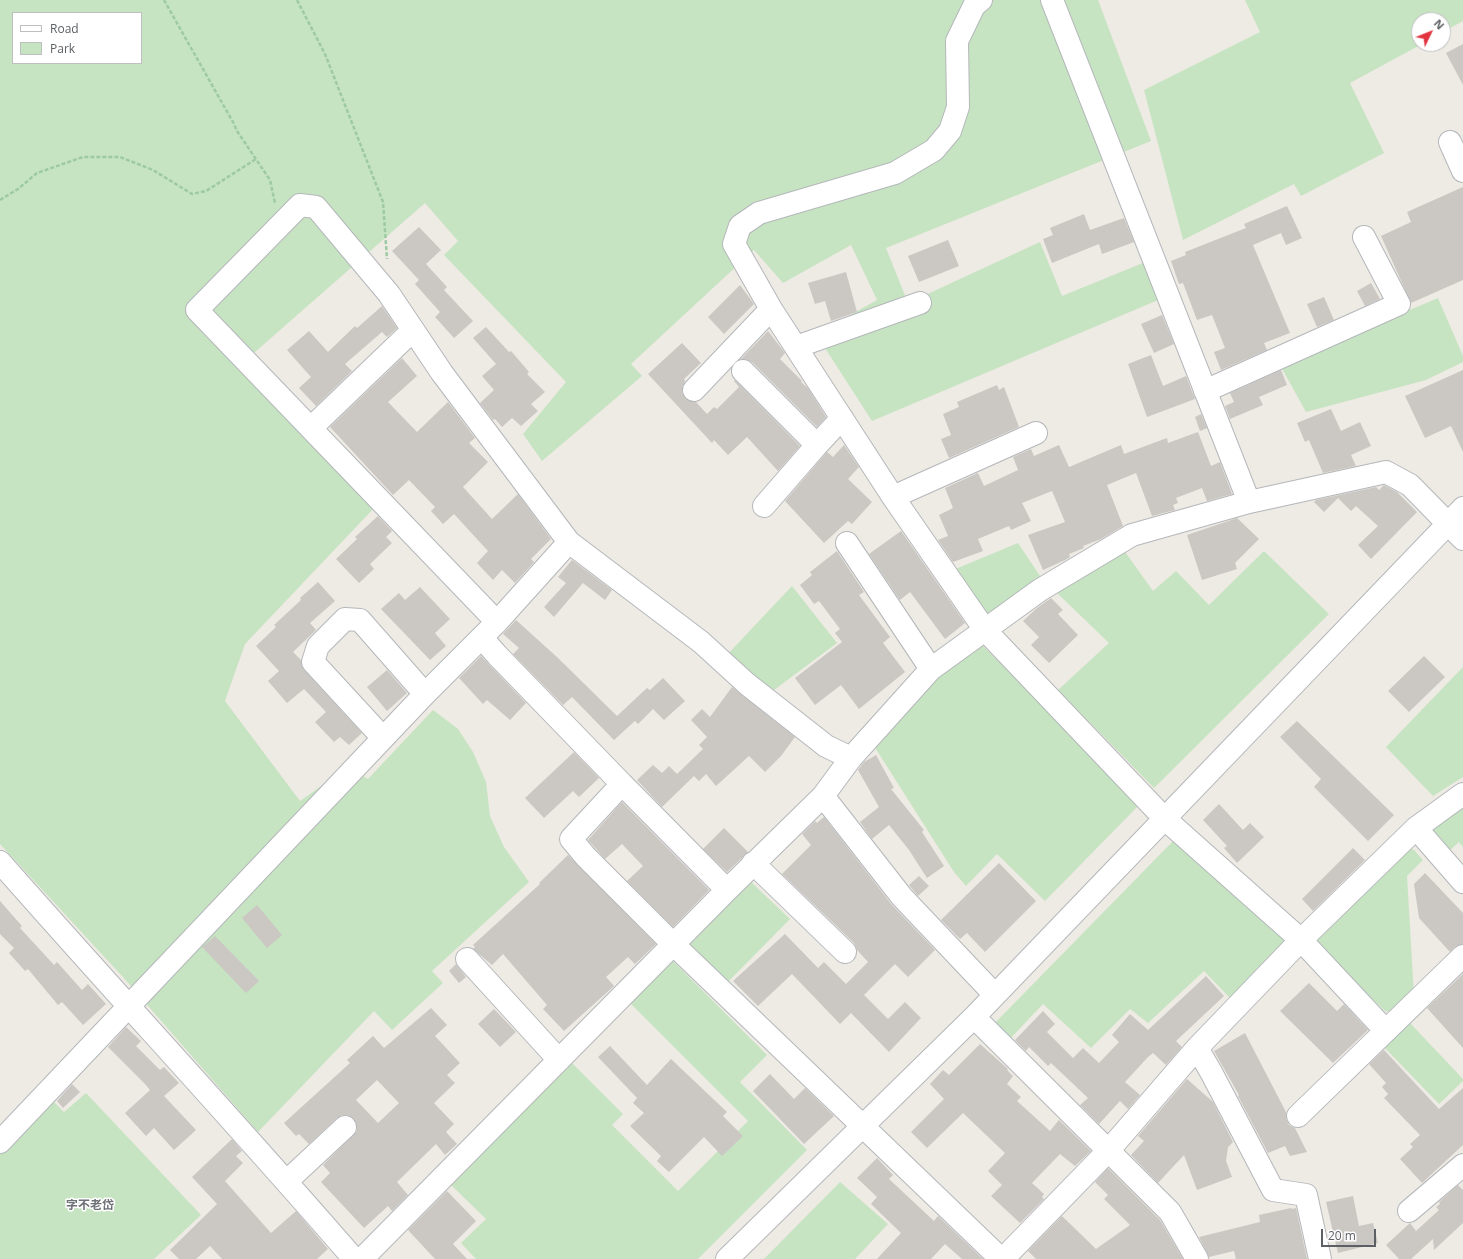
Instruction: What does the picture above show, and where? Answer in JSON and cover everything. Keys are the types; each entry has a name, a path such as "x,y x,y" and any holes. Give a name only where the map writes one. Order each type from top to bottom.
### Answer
{"street":[{"path":"981,0 974,6 957,41 958,107 950,131 934,150 895,173 759,213 740,226 734,244 771,309 893,497 985,630 1165,819 1301,940 1386,1031"},
{"path":"1052,0 1249,502"},
{"path":"1450,142 1463,171"},
{"path":"497,622 198,310 300,205 316,207 389,294 442,373 504,453 569,542 701,642 747,684 826,746 851,758"},
{"path":"1206,391 1399,304 1364,237"},
{"path":"796,347 920,302"},
{"path":"694,390 771,309"},
{"path":"311,428 413,330"},
{"path":"743,371 817,445"},
{"path":"764,506 842,418"},
{"path":"893,497 1036,433"},
{"path":"362,1259 673,944 823,796 851,758 931,669 1040,590 1132,535 1249,502 1386,472 1410,485 1463,539"},
{"path":"727,1259 974,1017 1463,508"},
{"path":"0,1142 425,694 482,638 569,542"},
{"path":"847,542 931,669"},
{"path":"384,738 312,662 318,646 345,618 360,620 425,694"},
{"path":"482,638 622,784 727,890"},
{"path":"622,784 571,838 586,857 673,944 862,1127 1002,1259 1110,1150 1196,1048 1301,940 1416,828 1463,794"},
{"path":"823,796 902,897 995,995"},
{"path":"1416,828 1463,882"},
{"path":"0,862 287,1181 354,1259"},
{"path":"754,863 845,952"},
{"path":"1298,1116 1463,956"},
{"path":"467,959 559,1060"},
{"path":"974,1017 1110,1150 1170,1212 1197,1259"},
{"path":"1196,1048 1211,1072 1273,1190 1306,1195 1320,1259"},
{"path":"287,1181 345,1127"},
{"path":"1408,1211 1463,1166"}],"path":[{"path":"164,0 237,131 270,180 281,224"},
{"path":"296,0 325,54 383,202 387,263"},
{"path":"0,200 18,189 37,173 83,157 120,157 153,170 192,194 206,190 256,160"}],"green space":[{"path":"0,0 1098,0 1151,141 886,248 908,303 1040,242 1062,296 1160,256 1177,292 872,421 816,334 877,300 851,245 783,283 754,250 631,364 642,376 542,461 523,434 566,382 444,255 458,241 425,203 255,352 236,363 375,507 245,644 225,701 300,801 348,767 368,779 433,710 458,729 473,752 486,782 490,816 504,847 529,882 432,971 443,983 392,1030 374,1011 258,1132 122,976 0,844"},
{"path":"1245,0 1463,0 1463,21 1451,28 1451,12 1411,12 1411,50 1350,83 1384,153 1301,196 1294,184 1183,240 1144,90 1260,32"},
{"path":"1438,298 1463,356 1463,362 1426,380 1306,412 1280,365"},
{"path":"1018,543 1042,579 987,619 953,570"},
{"path":"1123,549 1153,591 1176,571 1209,605 1264,551 1329,614 1154,788 1058,690 1109,643 1056,592"},
{"path":"792,586 837,643 774,690 726,656"},
{"path":"982,645 1141,803 1045,901 997,854 966,886 954,872 874,746 936,673"},
{"path":"1463,667 1463,777 1433,796 1386,747"},
{"path":"1463,804 1463,847 1459,842 1446,854 1427,828"},
{"path":"1178,836 1283,936 1283,952 1232,1000 1204,971 1148,1023 1130,1009 1091,1048 1043,1004 1007,1042 992,1026"},
{"path":"1413,849 1423,860 1407,876 1414,996 1397,1013 1385,1011 1318,946 1318,931 1402,851"},
{"path":"750,881 790,919 724,986 689,953 690,939"},
{"path":"670,958 767,1055 740,1082 807,1150 698,1259 476,1259 461,1243 486,1219 450,1184 571,1062 623,1114 612,1125 678,1191 748,1121 628,1001"},
{"path":"1410,1023 1463,1079 1463,1081 1439,1104 1384,1047"},
{"path":"86,1093 201,1215 154,1259 0,1259 0,1150 50,1098 64,1112"},
{"path":"840,1182 888,1224 855,1259 764,1259"}],"building":[{"path":"1463,44 1463,85 1446,53 1451,52 1451,50"},
{"path":"1463,187 1463,280 1411,303 1381,236 1411,222 1407,212"},
{"path":"1287,206 1302,238 1286,245 1281,233 1253,245 1290,333 1264,343 1267,350 1221,370 1214,352 1225,348 1212,315 1197,320 1183,283 1179,284 1171,261 1186,255 1185,252 1246,228 1244,224"},
{"path":"1084,214 1090,230 1124,218 1134,242 1102,254 1099,244 1052,263 1043,239 1053,235 1050,228"},
{"path":"419,227 441,250 426,264 447,287 444,290 473,321 454,338 435,317 440,312 415,284 419,280 392,251"},
{"path":"948,240 959,266 919,282 908,256"},
{"path":"846,272 857,312 831,321 825,301 815,304 808,283"},
{"path":"1371,283 1380,299 1365,306 1357,291"},
{"path":"740,285 754,304 724,334 708,317"},
{"path":"1324,297 1334,320 1317,327 1307,304"},
{"path":"382,306 397,328 387,337 382,332 345,364 352,371 316,406 299,388 311,377 287,350 309,331 328,352 355,326 357,328"},
{"path":"1162,315 1174,344 1154,353 1141,324"},
{"path":"486,327 509,352 511,351 529,372 527,374 545,392 531,404 538,411 521,426 512,418 502,427 495,419 493,420 480,403 494,390 482,376 496,364 473,338"},
{"path":"768,331 785,353 780,359 808,388 826,417 817,427 752,362 741,359"},
{"path":"682,343 701,363 684,379 685,381 682,387 682,393 686,399 696,402 707,414 714,407 717,409 739,387 734,381 735,380 800,446 778,471 747,437 728,455 714,440 712,443 648,374"},
{"path":"1151,355 1163,386 1186,376 1195,399 1147,417 1128,364"},
{"path":"402,358 417,376 388,402 417,432 448,402 475,438 469,443 488,462 463,487 492,519 518,494 551,539 531,559 534,562 515,583 502,570 493,580 477,563 488,551 454,514 443,524 431,511 435,507 409,480 393,495 330,427"},
{"path":"1281,370 1287,385 1259,397 1263,405 1230,419 1225,406 1234,402 1230,393"},
{"path":"1463,370 1463,452 1451,426 1425,438 1405,396"},
{"path":"997,385 999,390 1004,387 1019,427 949,458 941,439 951,435 943,414 959,407 957,402"},
{"path":"1331,409 1341,431 1360,422 1371,446 1351,455 1356,466 1323,473 1309,440 1305,442 1297,423"},
{"path":"1201,414 1207,428 1200,431 1195,417"},
{"path":"1198,432 1211,466 1220,462 1232,494 1207,501 1202,488 1176,498 1178,503 1173,505 1175,510 1152,516 1136,473 1107,485 1123,526 1101,539 1083,546 1084,548 1069,554 1070,557 1065,560 1043,570 1028,535 1065,522 1052,491 1022,503 1031,521 1011,530 1009,526 978,539 983,551 953,562 938,540 948,536 939,515 953,508 945,488 978,473 984,486 1018,470 1013,457 1031,449 1034,456 1059,445 1069,467 1121,445 1124,454 1167,438 1168,443"},
{"path":"844,445 859,467 848,479 872,502 852,524 848,521 824,543 785,501 827,452 833,457"},
{"path":"1384,485 1397,492 1417,512 1371,559 1358,545 1378,526 1356,506 1351,511 1338,498 1324,512 1314,502 1316,500 1376,487 1379,490"},
{"path":"378,516 392,531 386,537 392,543 370,564 374,569 359,583 336,559 357,539 355,537"},
{"path":"1237,518 1259,539 1235,563 1237,569 1202,580 1187,535"},
{"path":"901,531 965,623 945,639 910,592 900,600 869,554"},
{"path":"837,551 864,592 859,595 890,637 883,643 905,672 859,709 841,685 815,705 795,678 842,642 835,633 840,629 819,601 814,604 800,585 812,575 810,572"},
{"path":"572,560 612,590 605,600 583,583 554,617 544,607 566,583 558,577"},
{"path":"318,582 335,601 310,623 316,630 293,652 301,660 304,670 362,733 349,745 340,737 334,742 315,722 326,712 304,689 287,703 268,681 279,671 256,646 276,627 274,625 301,600 300,598"},
{"path":"420,587 450,619 435,633 446,646 430,660 381,609 399,593 405,600"},
{"path":"1051,598 1063,610 1058,614 1078,635 1049,663 1031,645 1039,637 1023,621"},
{"path":"516,620 558,658 617,716 647,688 650,690 663,678 685,701 664,720 653,709 638,724 635,721 614,740 572,697 563,705 513,654 519,648 503,634"},
{"path":"481,656 526,703 510,720 487,700 483,704 459,678"},
{"path":"1424,656 1445,677 1409,712 1388,691"},
{"path":"387,670 407,693 387,711 367,687"},
{"path":"732,687 795,737 781,756 765,772 749,756 716,786 706,774 699,781 694,776 662,807 637,780 653,765 662,773 669,766 677,774 703,749 699,745 707,737 691,720 702,709 710,717"},
{"path":"1297,721 1394,815 1368,841 1314,787 1321,779 1280,737"},
{"path":"574,752 599,778 579,797 573,791 544,818 525,798"},
{"path":"876,755 894,788 891,789 924,830 922,832 944,866 927,878 909,850 889,825 872,839 860,822 879,807 858,770 864,762"},
{"path":"622,802 709,890 673,927 627,881 643,866 622,844 605,859 588,840"},
{"path":"1219,804 1243,830 1250,823 1264,837 1237,863 1224,848 1227,846 1203,820"},
{"path":"824,817 892,905 935,950 908,977 895,964 864,995 888,1019 905,1002 921,1018 889,1052 851,1013 840,1024 792,974 758,1006 733,981 785,934 818,968 824,962 846,984 868,962 857,950 854,943 782,874 811,845 802,834 815,821 817,823"},
{"path":"724,828 748,852 727,872 703,849"},
{"path":"1353,848 1365,860 1313,911 1302,899"},
{"path":"568,855 656,944 635,964 628,957 606,977 614,986 564,1031 543,1009 547,1005 503,954 492,965 473,949 475,947 473,945 540,884 539,883"},
{"path":"999,863 1036,901 985,952 967,933 960,939 941,920"},
{"path":"1425,873 1463,913 1463,944 1455,947 1450,952 1419,918 1414,884"},
{"path":"919,876 929,886 918,896 909,885"},
{"path":"0,901 22,926 20,928 54,965 57,962 82,990 88,984 106,1004 83,1025 62,1002 58,1005 28,969 25,971 9,953 14,948 0,934"},
{"path":"257,905 282,935 267,948 242,918"},
{"path":"215,936 259,981 246,993 202,947"},
{"path":"456,964 466,977 459,983 449,971"},
{"path":"1463,974 1463,1048 1427,1008"},
{"path":"1206,976 1224,996 1176,1041 1182,1047 1166,1065 1153,1053 1148,1057 1125,1082 1140,1095 1128,1109 1120,1101 1099,1124 1080,1105 1088,1098 1051,1063 1048,1066 1029,1047 1026,1051 1015,1040 1043,1011 1055,1024 1047,1032 1073,1058 1083,1048 1099,1063 1119,1042 1112,1035 1130,1014 1148,1030"},
{"path":"1309,983 1337,1011 1344,1004 1368,1030 1333,1063 1280,1011"},
{"path":"431,1008 447,1025 435,1036 460,1063 447,1075 455,1083 434,1103 454,1124 446,1132 457,1144 445,1155 436,1144 397,1182 408,1195 392,1211 388,1206 364,1228 321,1182 330,1173 323,1165 357,1131 357,1125 354,1119 348,1115 342,1115 309,1144 299,1134 296,1136 284,1123 350,1063 347,1060 373,1036 384,1048","holes":["377,1080 399,1103 378,1123 356,1100"]},
{"path":"494,1009 516,1032 500,1047 478,1024"},
{"path":"126,1027 141,1041 136,1046 160,1070 164,1067 179,1083 164,1096 196,1130 174,1150 154,1128 146,1136 125,1113 150,1090 108,1047"},
{"path":"1245,1033 1286,1112 1286,1119 1289,1125 1295,1128 1307,1152 1290,1156 1285,1146 1268,1153 1238,1096 1239,1095 1214,1051"},
{"path":"980,1044 1008,1069 1007,1070 1013,1076 1007,1084 1021,1097 1017,1101 1050,1131 1059,1120 1091,1151 1075,1166 1060,1154 1032,1183 1044,1194 1042,1197 1044,1199 1020,1223 991,1196 1002,1185 988,1171 1005,1153 963,1113 927,1148 911,1132 944,1099 930,1084 943,1070 949,1075"},
{"path":"610,1046 647,1085 671,1059 727,1112 723,1116 743,1136 722,1156 704,1137 669,1172 657,1161 661,1156 630,1126 644,1113 633,1103 637,1098 598,1057"},
{"path":"1384,1050 1439,1109 1463,1088 1463,1145 1422,1183 1400,1159 1413,1147 1410,1144 1420,1135 1384,1098 1388,1094 1382,1087 1386,1083 1369,1064"},
{"path":"770,1074 794,1099 805,1088 834,1116 804,1144 753,1091"},
{"path":"1187,1079 1213,1102 1233,1142 1228,1147 1226,1161 1232,1177 1197,1190 1184,1155 1158,1183 1131,1155 1144,1141 1138,1136"},
{"path":"72,1084 80,1092 63,1108 57,1101"},
{"path":"232,1139 242,1151 236,1156 243,1163 225,1181 271,1233 296,1211 328,1249 317,1259 222,1259 210,1246 196,1259 179,1259 170,1250 217,1204 192,1177"},
{"path":"877,1158 893,1175 889,1179 934,1221 938,1216 983,1259 962,1259 945,1244 931,1259 877,1259 901,1233 871,1204 877,1197 857,1178"},
{"path":"1108,1168 1160,1220 1183,1259 1036,1259 1028,1251 1062,1216 1096,1249 1130,1225 1104,1199 1108,1195 1095,1182"},
{"path":"1458,1185 1463,1190 1463,1223 1434,1250 1433,1239 1411,1259 1399,1259 1386,1245 1410,1223 1416,1231 1439,1210 1436,1207 1440,1204 1439,1202"},
{"path":"447,1191 476,1221 453,1244 467,1259 435,1259 408,1230"},
{"path":"1353,1196 1359,1226 1373,1223 1378,1243 1338,1253 1326,1202"},
{"path":"1296,1208 1307,1259 1236,1259 1234,1251 1209,1257 1199,1237 1260,1222 1259,1215"}],"district":[{"name":"字不老岱","path":"90,1206"}]}
